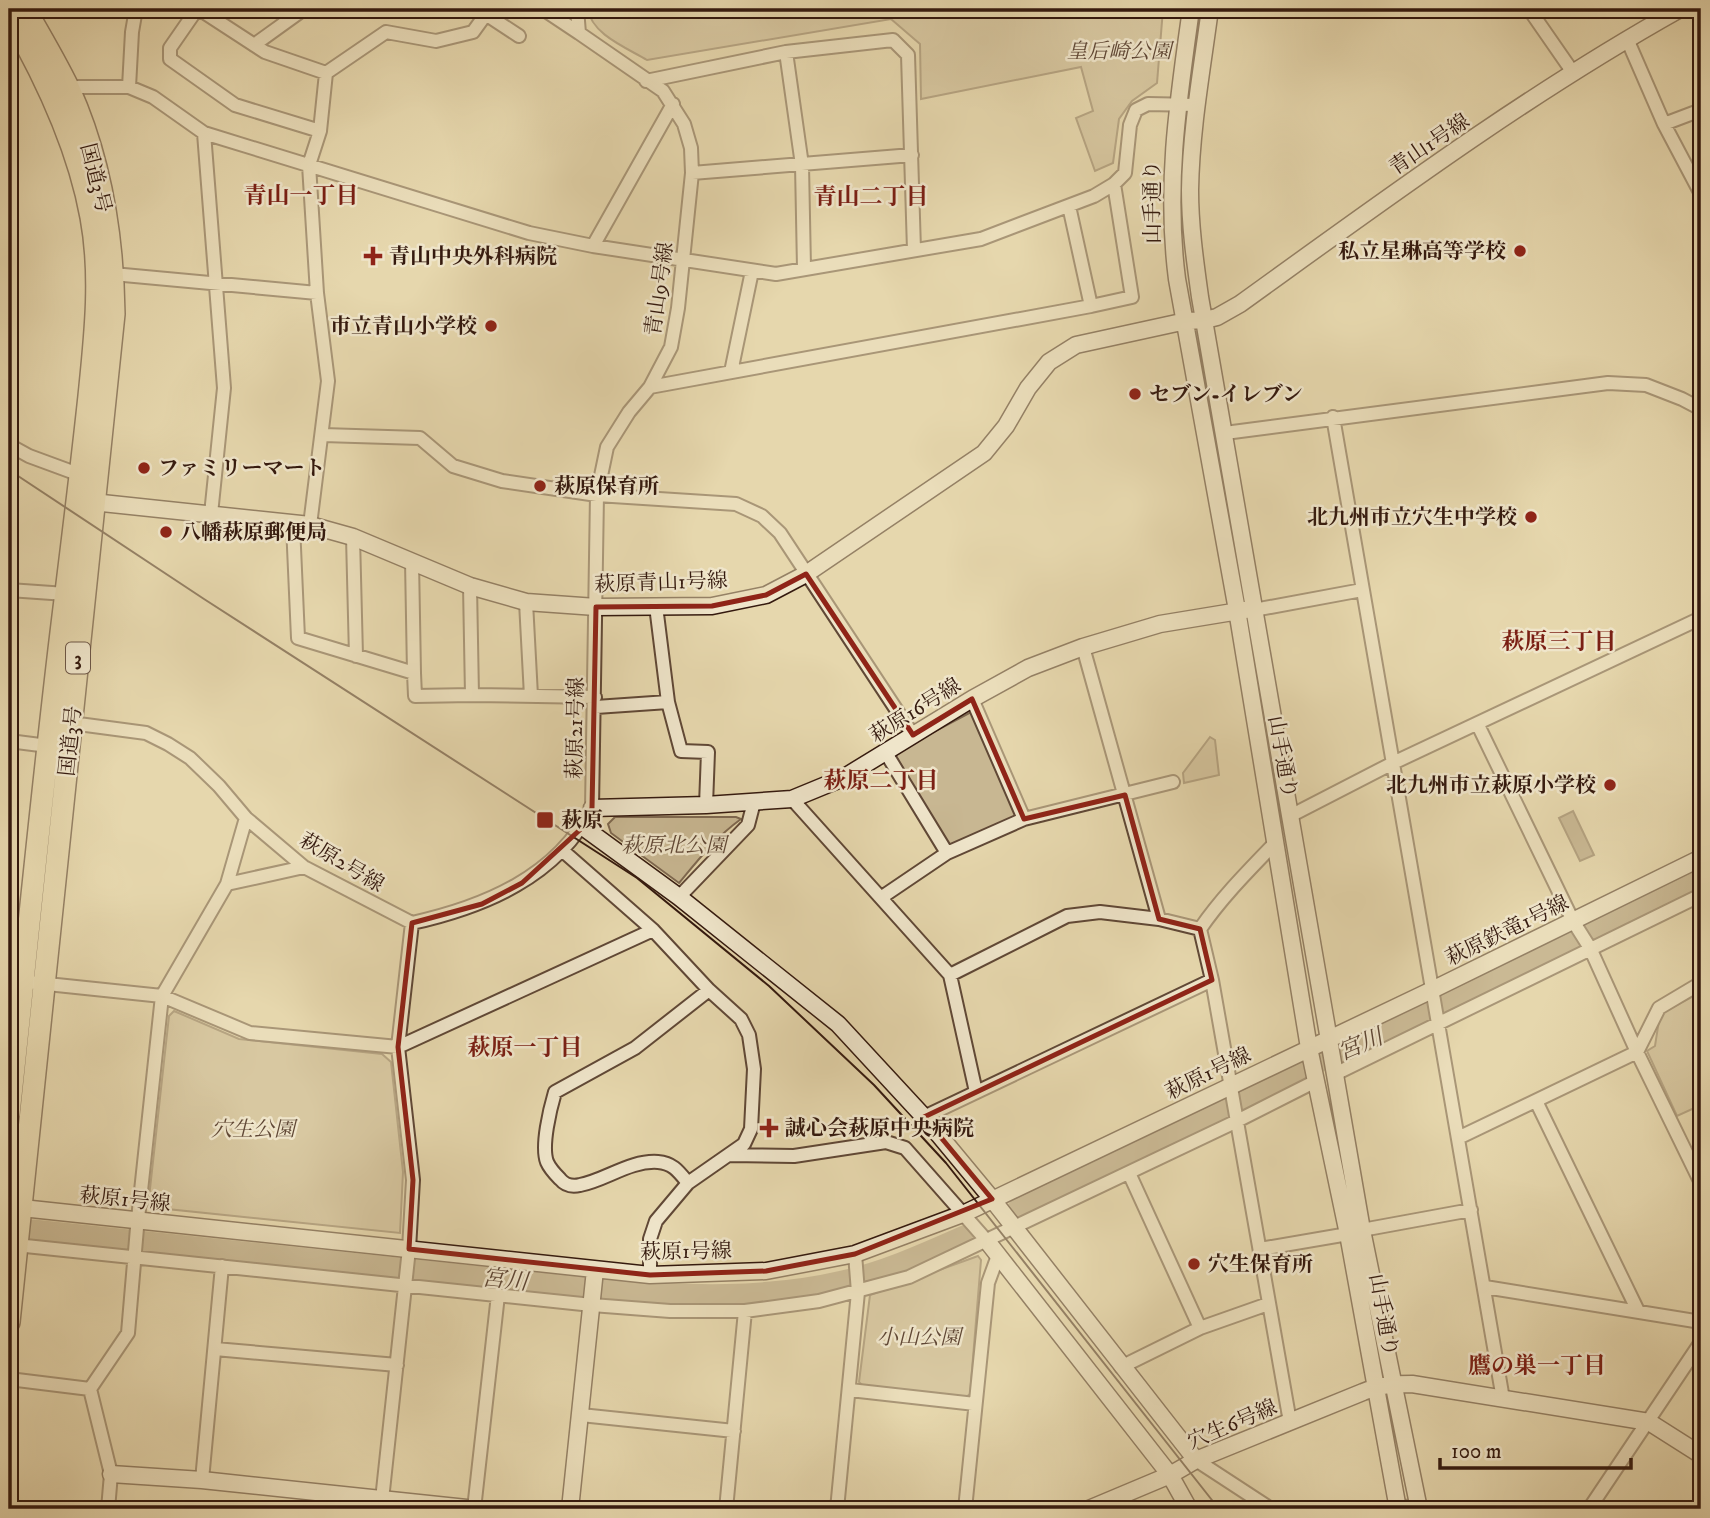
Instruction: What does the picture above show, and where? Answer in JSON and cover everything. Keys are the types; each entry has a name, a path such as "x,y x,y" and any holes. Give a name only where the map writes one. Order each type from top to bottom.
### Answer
{"highway":[{"name":"国道3号","path":"9,1114 26,982 65,594 85,502 114,314 107,217 97,171 60,93 25,9"},
{"name":"国道3号","path":"9,14 60,93 91,217 96,260 97,308 89,477"},
{"name":"国道3号","path":"9,1322 16,1245 15,1208 26,982 71,723 85,502"}],"street":[{"path":"129,87 136,9"},
{"path":"320,131 235,105 170,59 170,48 198,9 265,52 326,73"},
{"path":"254,45 304,9"},
{"name":"青山9号線","path":"543,9 663,91 684,124 691,148 692,173 671,347 650,387 629,412 607,447 601,469 597,495 596,607"},
{"path":"577,9 579,33"},
{"name":"山手通り","path":"1191,9 1177,104 1171,179 1171,219 1177,279 1237,610 1310,1051 1394,1384 1418,1508"},
{"name":"山手通り","path":"1210,9 1196,105 1190,191 1192,226 1205,320 1254,610 1335,1070 1376,1386 1397,1508"},
{"path":"1529,9 1572,71"},
{"name":"青山1号線","path":"1205,320 1217,317 1240,304 1370,210 1572,71 1680,9"},
{"path":"310,525 328,381 317,293 309,165 320,131 326,73 386,32 436,41 473,32 482,11 519,36"},
{"path":"1627,38 1664,124 1701,194"},
{"path":"646,81 786,52 893,40 908,55 914,250"},
{"path":"786,52 802,165 804,268"},
{"path":"60,93 78,87 129,87 153,97 204,133 529,233 593,246 776,274 981,239 1094,196 1114,184 1125,173 1130,125 1136,110 1149,104 1196,105"},
{"path":"593,246 673,104"},
{"path":"1664,124 1701,110"},
{"path":"204,133 224,388 211,514"},
{"path":"692,173 912,155"},
{"path":"650,387 1132,297 1114,184"},
{"path":"1069,206 1091,306"},
{"path":"731,372 752,271"},
{"path":"113,274 317,293"},
{"name":"萩原青山1号線","path":"85,502 310,525 353,537 470,586 526,602 596,607 712,606 766,595 806,574 984,453 1006,426 1028,388 1049,362 1076,345 1186,321 1205,320"},
{"path":"1225,433 1608,383 1646,385 1682,398 1701,409"},
{"path":"1333,417 1503,1399"},
{"path":"323,435 420,438 453,467 502,481 597,495 736,504 761,516 780,533 913,735"},
{"path":"9,445 29,456 89,477"},
{"path":"293,525 298,638 414,673"},
{"path":"353,537 356,656"},
{"path":"412,561 415,696 531,696 595,702 668,702"},
{"path":"470,586 472,695"},
{"path":"9,590 65,594"},
{"path":"1254,610 1363,590"},
{"path":"526,602 531,696"},
{"path":"656,606 668,702 681,751 708,751 706,806"},
{"name":"萩原21号線","path":"567,847 583,827 593,808 596,607"},
{"name":"萩原16号線","path":"593,808 706,806 792,799 843,778 1028,668 1160,624 1237,610 1254,610"},
{"path":"1292,815 1393,764 1701,618"},
{"path":"1083,648 1159,919"},
{"path":"972,699 1024,819"},
{"name":"萩原2号線","path":"71,723 146,733 168,744 190,758 246,818 303,867 412,923"},
{"path":"1478,725 1576,924 1590,947 1637,1052 1701,1183"},
{"path":"9,741 48,746"},
{"path":"886,753 947,853"},
{"path":"883,897 947,853 1024,819 1173,782"},
{"path":"792,799 883,897 950,975 976,1092"},
{"path":"679,897 748,825 754,802"},
{"path":"107,1509 111,1474 90,1389 128,1333 162,996 227,884 246,818"},
{"path":"583,827 679,897 838,1024 924,1117 992,1199 1196,1461 1271,1509"},
{"path":"1200,929 1228,892 1276,842"},
{"path":"381,1505 409,1252 413,1180 398,1047 412,923 482,904 522,883 567,847 741,1019 749,1035 754,1069 751,1129 744,1144 688,1183 656,1220 650,1239 650,1275"},
{"name":"萩原鉄竜1号線","path":"1330,1042 1433,995 1701,858"},
{"path":"227,884 303,867"},
{"path":"1335,1070 1701,895"},
{"path":"950,975 1067,916 1100,912 1159,919 1200,929"},
{"path":"1200,929 1212,980 1290,1422"},
{"path":"26,982 162,996 250,1033 398,1047 653,930"},
{"path":"924,1117 1212,980"},
{"path":"1458,1138 1637,1052 1659,1008 1701,983"},
{"path":"688,1183 672,1165 656,1162 634,1165 578,1186 565,1185 552,1172 546,1160 546,1140 555,1092 635,1048 709,990"},
{"name":"萩原1号線","path":"15,1208 137,1225 595,1273 650,1275 766,1270 855,1254 965,1213 1330,1042"},
{"path":"16,1245 134,1254 222,1266 406,1282 498,1295 670,1311 745,1311 819,1301 909,1276 1129,1173 1316,1078"},
{"path":"1536,1101 1638,1311"},
{"path":"730,1155 794,1156 886,1142 905,1148 965,1213 1170,1475 1189,1509"},
{"path":"1129,1173 1200,1328"},
{"path":"9,1188 15,1208"},
{"path":"1260,1249 1471,1210"},
{"path":"837,1509 858,1292 855,1254"},
{"path":"965,1509 988,1283 996,1261 1000,1258"},
{"path":"202,1480 222,1266"},
{"path":"570,1509 595,1273"},
{"path":"1485,1287 1701,1322"},
{"path":"111,1474 202,1480 381,1505 475,1509 498,1295"},
{"path":"1121,1367 1200,1328 1268,1304"},
{"path":"726,1509 745,1311"},
{"path":"1589,1509 1701,1342"},
{"path":"215,1349 397,1365"},
{"path":"9,1379 90,1389"},
{"name":"穴生6号線","path":"1089,1509 1376,1386 1412,1384 1649,1422"},
{"path":"850,1390 975,1404"},
{"path":"582,1415 734,1431"},
{"path":"1649,1422 1701,1455"},
{"path":"1397,1508 1435,1509"}],"highlighted area":[{"path":"806,574 913,735 972,699 1024,819 1125,795 1159,919 1200,929 1212,980 924,1117 992,1199 855,1254 766,1271 650,1275 409,1249 413,1180 398,1047 412,923 482,904 522,883 583,827 592,808 596,607 712,606 766,595"}],"green space":[{"name":"皇后崎公園","path":"588,9 1163,9 1157,83 1132,101 1119,119 1113,163 1095,171 1076,118 1093,111 1081,67 921,99 920,44 891,19 647,60 603,33 591,18"},
{"path":"973,711 1016,816 948,846 894,753"},
{"path":"1210,737 1215,740 1219,775 1184,783 1183,773"},
{"name":"萩原北公園","path":"615,817 741,819 715,841 679,883 611,833 608,824"},
{"path":"1701,992 1701,1105 1677,1116 1647,1051 1655,1046 1660,1014"},
{"name":"穴生公園","path":"174,1011 239,1039 382,1054 391,1062 403,1172 400,1233 148,1207 169,1016"},
{"name":"小山公園","path":"978,1256 981,1260 970,1394 966,1397 864,1387 859,1382 870,1295"}],"shaded area":[{"path":"1573,811 1594,855 1580,861 1559,818"}],"waterway":[{"name":"宮川","path":"1018,1210 1199,1123 1302,1067 1361,1046 1701,876"},
{"name":"宮川","path":"33,1231 608,1291 697,1296 785,1292 843,1282 891,1267 969,1235"}],"tram line":[{"path":"9,470 637,878 769,986 874,1085 946,1163 1219,1509"}],"place":[{"name":"私立星琳高等学校","path":"1520,251"},
{"name":"青山中央外科病院","path":"373,256"},
{"name":"市立青山小学校","path":"491,326"},
{"name":"セブン-イレブン","path":"1135,394"},
{"name":"ファミリーマート","path":"144,468"},
{"name":"萩原保育所","path":"540,486"},
{"name":"北九州市立穴生中学校","path":"1531,517"},
{"name":"八幡萩原郵便局","path":"166,532"},
{"name":"北九州市立萩原小学校","path":"1610,785"},
{"name":"萩原","path":"545,820"},
{"name":"誠心会萩原中央病院","path":"769,1128"},
{"name":"穴生保育所","path":"1194,1264"}],"district":[{"name":"青山一丁目","path":"301,195"},
{"name":"青山二丁目","path":"871,196"},
{"name":"萩原三丁目","path":"1559,641"},
{"name":"萩原二丁目","path":"881,780"},
{"name":"萩原一丁目","path":"525,1047"},
{"name":"鷹の巣一丁目","path":"1537,1365"}]}
